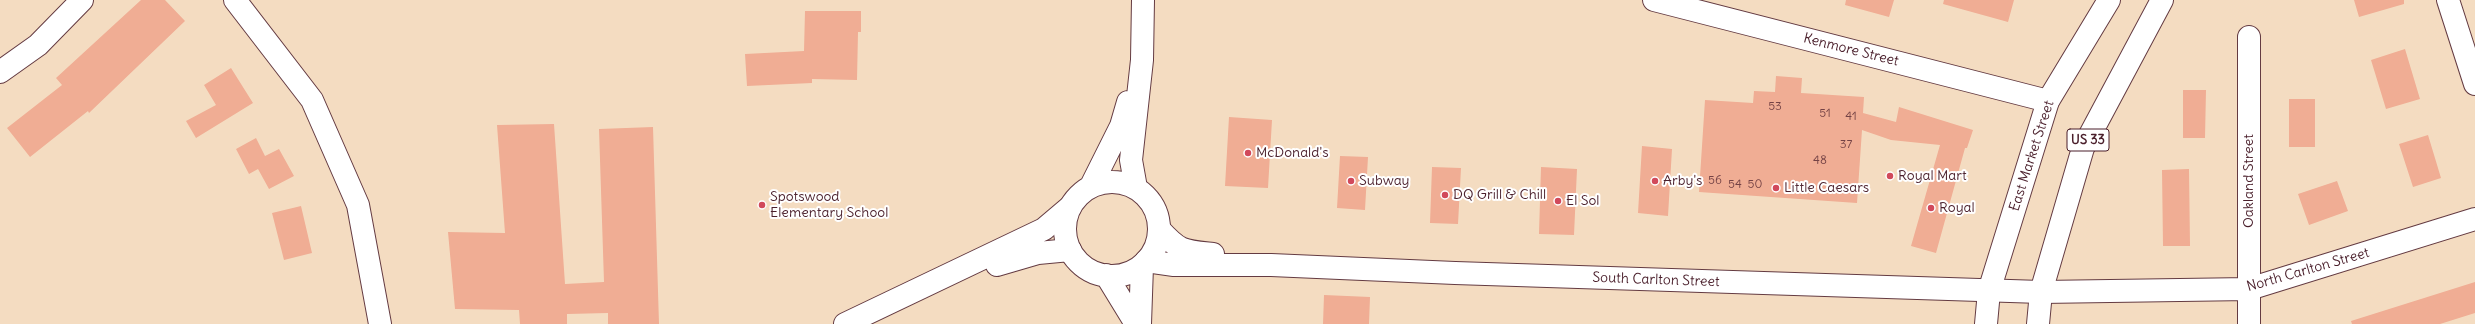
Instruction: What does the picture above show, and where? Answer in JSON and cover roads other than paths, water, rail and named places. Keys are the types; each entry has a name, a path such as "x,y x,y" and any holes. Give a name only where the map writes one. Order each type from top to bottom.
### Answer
{"street":[{"path":"0,72 38,45 82,0"},
{"path":"235,0 312,100 358,205 380,324"},
{"path":"1136,188 1131,160 1142,60 1143,0"},
{"name":"Kenmore Street","path":"1654,0 2048,101"},
{"name":"East Market Street","path":"1986,324 1989,291 2048,101 2109,0"},
{"name":"US 33","path":"2038,324 2041,292 2083,148 2162,0"},
{"path":"2448,0 2475,84"},
{"name":"Oakland Street","path":"2249,38 2249,324"},
{"path":"1092,186 1121,126 1142,60"},
{"path":"845,324 1044,229 1070,207 1079,194 1092,186 1106,182 1122,183 1136,188 1148,199 1156,213 1159,229 1158,241 1144,264 1140,324"},
{"path":"1070,207 1065,229 1070,250 1079,262 1091,271 1106,276 1127,273 1144,264"},
{"name":"North Carlton Street","path":"2041,292 2249,289 2475,219"},
{"name":"South Carlton Street","path":"1159,229 1176,247 1187,252 1271,264"},
{"path":"930,284 1038,253 1070,250"},
{"name":"South Carlton Street","path":"1144,264 1271,264 1455,273 2041,292"},
{"path":"1106,276 1136,324"}],"place":[{"name":"McDonald's","path":"1248,153"},
{"name":"Royal Mart","path":"1890,176"},
{"name":"Subway","path":"1351,181"},
{"name":"Arby's","path":"1655,181"},
{"name":"Little Caesars","path":"1776,188"},
{"name":"DQ Grill & Chill","path":"1445,195"},
{"name":"El Sol","path":"1558,201"},
{"name":"Spotswood Elementary School","path":"762,205"},
{"name":"Royal","path":"1931,208"}]}
